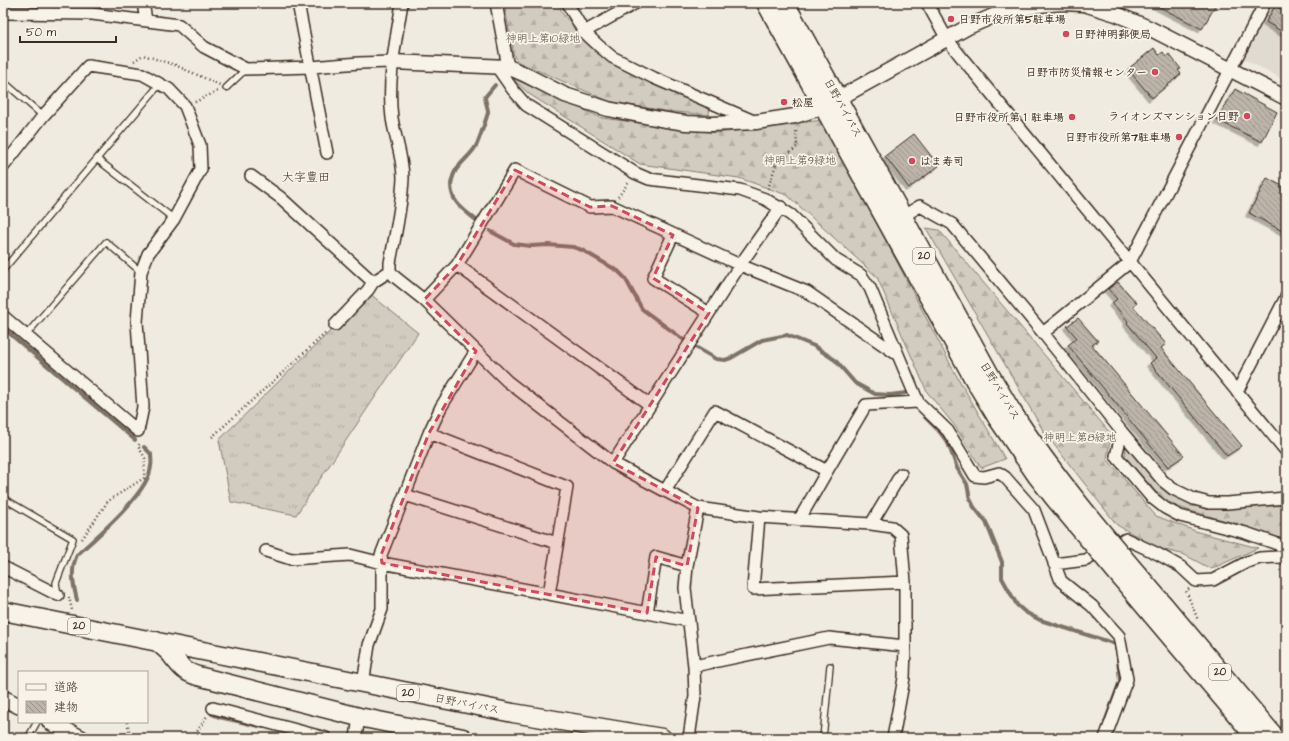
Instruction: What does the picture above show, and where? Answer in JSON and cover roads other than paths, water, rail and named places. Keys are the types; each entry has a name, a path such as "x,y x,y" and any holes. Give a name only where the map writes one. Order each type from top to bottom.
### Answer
{"highway":[{"name":"日野バイパス","path":"766,3 831,103 902,217 989,373 1005,415"},
{"name":"日野バイパス","path":"785,3 831,103 972,375 1063,484 1256,738"},
{"name":"日野バイパス","path":"1158,610 1190,636 1276,738"},
{"name":"日野バイパス","path":"3,611 513,713 662,738"},
{"path":"156,641 167,650 179,666 191,674 359,717 463,738"}],"main road":[{"path":"3,698 18,706"},
{"path":"52,723 81,738"}],"street":[{"path":"143,3 146,20"},
{"path":"298,3 327,153"},
{"path":"402,3 392,62 391,80 392,118 399,146 403,178 390,271 395,277 424,300 507,381 613,463 665,491 698,508 759,517 871,524 892,527 901,535 905,582 904,678 893,738"},
{"path":"496,3 502,67 513,90 526,105 635,173 649,179 740,190 765,199 781,207 792,214 836,260 861,275 870,288 918,402 948,431 975,476 984,477 999,473 1005,477 1034,510 1061,580 1092,606 1119,636 1127,678 1105,738"},
{"path":"568,3 584,32 612,57 654,78 756,122"},
{"path":"584,32 636,3"},
{"path":"927,3 948,39 1286,451"},
{"path":"1043,333 1130,262 1265,3"},
{"path":"3,13 49,8 179,25 204,47 246,69 392,62 502,67 524,74 565,95 608,109 686,123 711,124 756,122 795,116 831,103 968,28 1000,13 1039,4 1084,4 1129,19 1286,98"},
{"path":"3,167 43,116 88,66 142,74 169,89 185,106 200,144 201,169 174,219 148,254 141,272 137,322 143,407 138,432 3,316"},
{"path":"424,300 457,265 515,170 590,207 612,206 740,265 807,292 899,356"},
{"path":"251,176 281,198 373,282"},
{"path":"902,217 920,206 952,224 1043,333 1122,432 1163,481 1173,489 1194,499 1209,503 1286,498"},
{"path":"613,463 740,265 781,207"},
{"path":"674,235 653,278 709,313"},
{"path":"457,265 650,405"},
{"path":"334,325 368,290 373,282 390,271"},
{"path":"1237,392 1286,297"},
{"path":"363,684 369,645 382,609 381,555 429,433 441,408 476,351"},
{"path":"799,520 866,405 918,402"},
{"path":"665,491 715,411 827,471"},
{"path":"1122,432 1116,456 1151,497 1165,508 1180,516 1246,533 1286,547"},
{"path":"429,433 567,487 549,594"},
{"path":"871,524 901,474"},
{"path":"404,495 557,543"},
{"path":"689,738 695,696 694,666 686,588 687,566 698,508"},
{"path":"759,517 753,589 905,582"},
{"path":"1054,564 1086,560 1126,539 1181,567 1196,581 1213,580 1247,562 1260,558 1278,557 1286,559"},
{"path":"266,551 291,559 350,555 382,563 689,621"},
{"path":"647,613 656,557 687,566"},
{"path":"3,567 58,595"},
{"path":"694,666 829,638 905,646"},
{"path":"214,708 326,738"},
{"path":"356,738 359,717"}],"lane":[{"path":"226,88 246,69"},
{"path":"3,81 43,116"},
{"path":"3,270 160,84"},
{"path":"97,159 174,219"},
{"path":"26,335 106,242 141,272"},
{"path":"3,498 73,539 56,583 58,595"},
{"path":"823,738 830,666"},
{"path":"28,738 36,723"}],"waterway":[{"path":"476,220 462,209 455,201 451,184 455,172 477,144 488,112 485,97 495,85"},
{"path":"490,231 514,244 573,247 582,250 618,271 625,278 642,309 684,340"},
{"path":"3,328 135,440"},
{"path":"697,348 716,359 725,360 762,340 787,335 814,346 835,360 855,383 875,394 890,395 906,393"},
{"path":"925,417 939,431 948,443 957,468 967,484 970,499 974,507 986,522 1002,562 1002,578 1017,605 1025,612 1040,620 1116,644 1116,649"},
{"path":"77,600 73,583 73,566 77,555 121,514 141,489 148,477 151,463 151,454 144,447"},
{"path":"1105,722 1120,681 1118,660"},
{"path":"212,714 263,727"}],"place":[{"name":"日野市役所第5駐車場","path":"951,19"},
{"name":"日野神明郵便局","path":"1066,34"},
{"name":"日野市防災情報センター","path":"1155,72"},
{"name":"松屋","path":"784,102"},
{"name":"ライオンズマンション日野","path":"1247,116"},
{"name":"日野市役所第１駐車場","path":"1072,117"},
{"name":"日野市役所第7駐車場","path":"1179,137"},
{"name":"はま寿司","path":"912,161"}],"district":[{"name":"大字豊田","path":"306,177"}],"park label":[{"name":"神明上第10緑地","path":"543,38"},
{"name":"神明上第9緑地","path":"800,160"},
{"name":"神明上第8緑地","path":"1080,437"}]}
